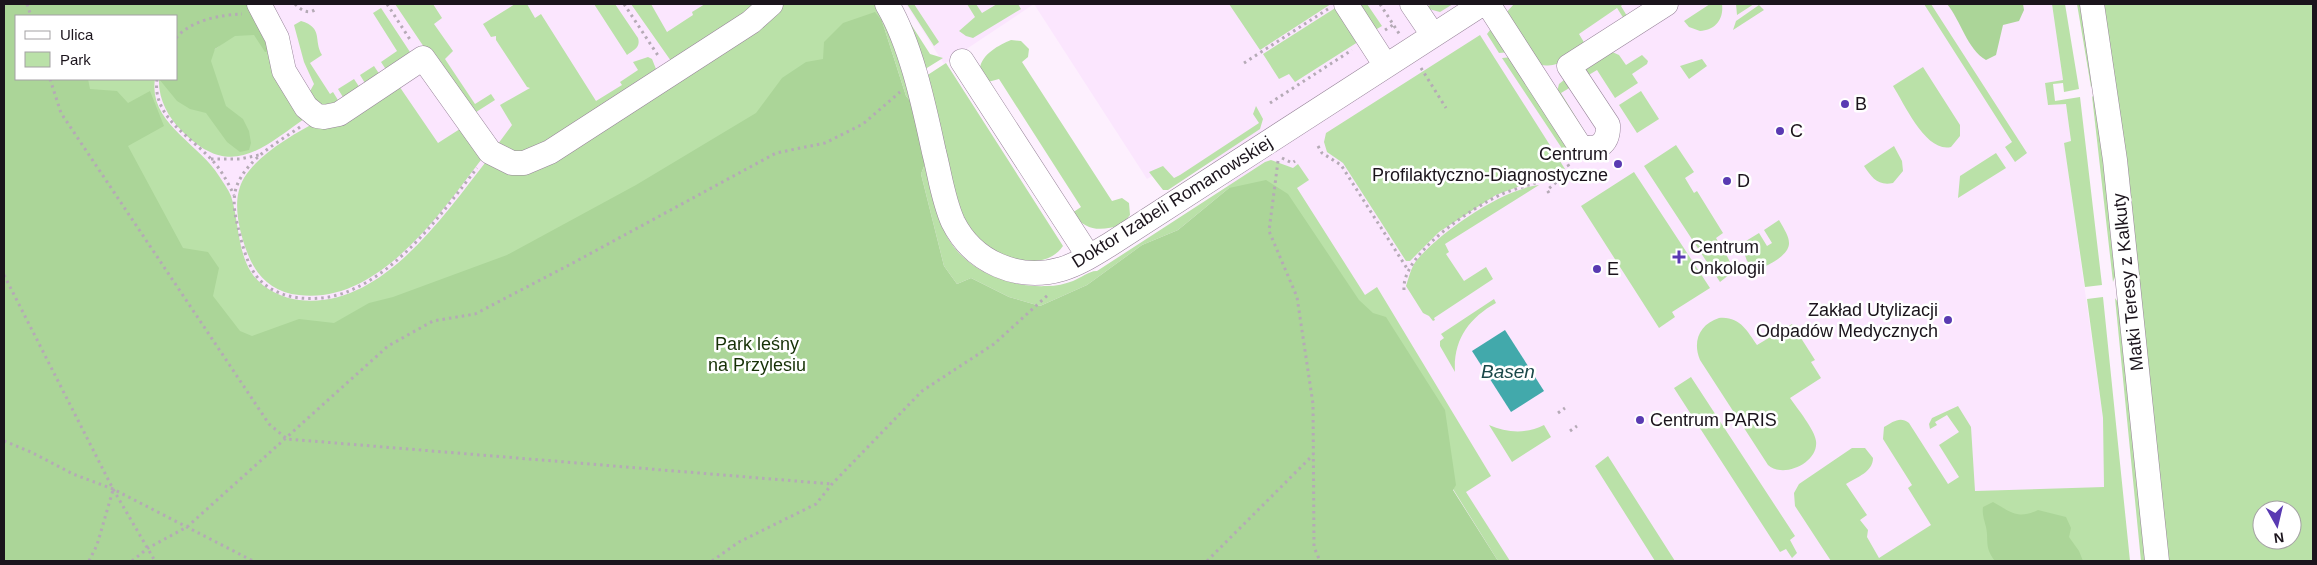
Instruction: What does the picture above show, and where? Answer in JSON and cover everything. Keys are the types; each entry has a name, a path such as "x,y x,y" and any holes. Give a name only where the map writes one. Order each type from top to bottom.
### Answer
{"street":[{"path":"260,7 277,38 286,76 306,107 318,116 324,117 338,114 423,58 490,152 512,162 524,163 538,159 751,22 771,4"},
{"name":"Doktor Izabeli Romanowskiej","path":"887,4 900,30 915,79 952,220 966,244 996,265 1018,272 1047,272 1067,267 1089,257 1482,4"},
{"path":"1346,4 1386,66"},
{"path":"1412,4 1433,35"},
{"path":"1488,4 1579,145 1593,149 1601,145 1606,139 1608,126 1569,66"},
{"path":"1539,85 1666,4"},
{"name":"Matki Teresy z Kalkuty","path":"2092,4 2115,160 2157,561"},
{"path":"962,61 1089,257"}],"path":[{"path":"295,4 301,10 307,12 316,9"},
{"path":"387,4 423,58"},
{"path":"624,4 670,74"},
{"path":"1244,63 1336,4"},
{"path":"1380,4 1402,38"},
{"path":"178,36 181,32 210,18 228,14 256,14 260,7"},
{"path":"1270,103 1393,24"},
{"path":"1421,68 1446,108"},
{"path":"132,561 148,548 187,527 287,439 388,346 433,321 475,314 572,264 776,153 825,143 863,124 915,79"},
{"path":"50,80 61,113 269,424 287,439 832,484"},
{"path":"157,80 158,96 166,114 178,130 211,158 234,196 242,243 253,272 277,292 293,297 331,297 350,291 367,282 418,241 490,152"},
{"path":"234,196 245,172 259,155 318,116"},
{"path":"1318,146 1322,153 1341,166 1408,270"},
{"path":"211,158 240,159 259,155"},
{"path":"1279,157 1269,231 1297,296 1313,404 1314,547 1320,561"},
{"path":"1404,290 1403,282 1408,270 1416,258 1440,234 1494,198 1550,176 1564,175 1552,180"},
{"path":"1549,193 1547,190 1554,185"},
{"path":"4,275 113,489 155,561"},
{"path":"712,561 738,542 816,504 832,484 922,391 994,344 1050,293"},
{"path":"1558,413 1565,408"},
{"path":"1570,431 1577,426"},
{"path":"4,441 31,452 73,474 113,489 252,561"},
{"path":"1207,561 1313,455"},
{"path":"90,561 97,545 113,489"}],"shaded area":[{"path":"183,4 821,4 273,395 76,80 178,80 177,15"},
{"path":"906,4 1034,4 944,64"},
{"name":"Centrum Onkologii","path":"1034,4 2052,4 2063,80 2045,83 2048,105 2066,103 2071,142 2064,143 2103,418 2105,487 1995,561 1498,561 1453,489 1228,186 1211,159 1166,189 1156,174 1147,179"}],"green space":[{"name":"Park leśny na Przylesiu","path":"4,4 253,4 271,51 265,52 254,35 235,36 215,49 211,61 226,106 243,119 249,131 251,143 249,150 240,152 227,142 206,113 190,109 177,101 160,80 178,80 178,15 15,15 15,80 88,80 90,89 117,91 128,103 150,91 164,126 128,146 183,248 208,252 219,268 213,296 240,331 252,336 299,319 334,323 369,303 393,297 507,255 636,185 756,113 782,78 806,62 823,59 824,42 843,23 875,12 882,21 906,96 913,104 926,161 921,174 944,266 957,284 971,278 1009,297 1040,306 1087,285 1142,245 1178,230 1229,188 1266,180 1288,194 1359,300 1373,313 1386,317 1445,410 1456,485 1453,490 1498,561 4,561"},
{"path":"395,4 433,4 442,18 434,24 453,51 445,59 475,104 491,94 495,100 473,114"},
{"path":"515,4 527,4 535,18 541,14 596,101 622,85 620,82 638,70 633,62 648,57 652,59 656,69 533,155 495,148 512,125 500,105 530,88 527,87 496,40 496,36 491,37 483,24"},
{"path":"594,4 615,4 638,38 639,41 636,48 627,55"},
{"path":"631,4 651,4 667,32 693,15 692,12 705,4 763,4 671,61"},
{"path":"779,4 876,4 891,34 913,104 906,96 882,21 857,61 273,395 76,80 155,80 155,94 159,108 167,121 211,164 230,193 243,254 251,272 260,283 272,291 299,300 329,299 357,290 383,275 408,254 430,231 488,159 503,166"},
{"path":"898,4 930,54 943,58 922,71"},
{"path":"907,4 914,4 939,42 934,46"},
{"path":"967,4 976,4 982,13 997,4 1018,4 1021,9 973,38 959,31 975,17"},
{"path":"1229,4 1331,4 1260,50"},
{"path":"1351,4 1367,4 1382,26 1370,33"},
{"path":"1432,4 1453,4 1440,12 1425,8"},
{"path":"1514,4 1623,4 1621,6 1627,16 1624,19 1617,8 1579,34 1585,44 1583,47 1557,64 1545,65 1539,64 1504,15"},
{"path":"1710,4 1722,4 1722,15 1717,23 1710,29 1700,31 1689,27 1684,21"},
{"path":"1736,4 1754,4 1737,15"},
{"path":"1924,4 1931,4 2027,153 2015,162 2005,147 2012,142"},
{"path":"1947,4 2023,4 2024,10 2019,21 2003,25 1996,55 1986,60 1979,55 1969,42"},
{"path":"2052,4 2065,4 2079,89 2064,92 2063,83 2053,84 2055,101 2080,97 2102,285 2085,287 2064,143 2071,141 2066,104 2048,105 2045,83 2063,80"},
{"path":"2077,4 2082,4 2095,80 2091,87"},
{"path":"2103,4 2313,4 2313,561 2167,561 2125,158"},
{"path":"1340,5 1361,40 1295,82 1289,74 1279,79 1263,54"},
{"path":"1759,5 1764,10 1733,30 1736,21"},
{"path":"381,8 410,52 389,74 381,62 397,51 373,13"},
{"path":"257,17 307,117 260,149 245,155 230,157 215,154 199,145 181,130 165,107 160,93 159,80 178,80 178,77"},
{"path":"301,21 313,27 322,55 310,63 330,94 333,92 341,105 327,111 309,93 314,84 304,62 294,25"},
{"path":"1493,26 1510,52 1499,53 1487,34"},
{"path":"1480,35 1565,169 1496,195 1439,232 1410,261 1406,261 1343,163 1327,152 1324,142 1326,133"},
{"path":"1011,40 1021,41 1029,49 1028,57 1022,62 1112,201 1122,198 1129,203 1130,215 1122,225 1100,229 1089,227 1072,213 1081,207 999,79 988,82 980,68 981,63 988,54"},
{"path":"1610,51 1619,55 1626,65 1642,55 1648,61 1647,64 1632,74 1638,83 1615,98 1597,70 1587,76 1583,68"},
{"path":"1513,57 1571,146 1563,150 1502,58"},
{"path":"1702,59 1707,66 1689,79 1680,66"},
{"path":"946,63 1063,246 1056,254 1047,259 1026,261 994,251 974,234 966,221 961,211 923,78"},
{"path":"374,66 382,78 368,88 360,75"},
{"path":"1923,67 1960,125 1960,136 1951,147 1942,147 1933,143 1925,135 1917,126 1893,86"},
{"path":"354,79 362,91 346,102 338,89"},
{"path":"1564,80 1571,87 1561,93 1587,135 1583,137 1557,92 1559,84"},
{"path":"397,83 438,143 463,127 484,156 428,227 406,250 382,270 356,285 328,294 299,295 273,286 255,268 241,234 237,205 240,187 244,178 256,163 272,149 292,136 314,123"},
{"path":"1641,91 1659,119 1637,133 1619,105"},
{"path":"2092,96 2098,101 2116,274 2113,282"},
{"path":"1256,106 1263,119 1260,129 1168,190 1163,190 1149,172 1163,166 1174,178 1180,175 1259,123 1253,114"},
{"path":"1676,145 1694,172 1685,178 1694,193 1697,191 1723,233 1716,238 1719,243 1716,245 1720,252 1724,250 1732,266 1730,274 1720,282 1644,166"},
{"path":"1894,146 1902,161 1903,171 1893,183 1879,182 1864,166"},
{"path":"1996,153 2006,168 1958,198 1960,176"},
{"path":"1271,160 1293,168 1298,164 1309,180 1297,188 1365,295 1377,287 1491,476 1466,492 1510,561 1498,561 1453,489 1229,188 1178,230 1142,245 1087,285 1040,306 1009,297 971,278 957,284 944,266 921,174 926,161 943,228 950,242 960,254 986,273 1000,279 1031,286 1050,286 1070,282 1097,271 1265,162"},
{"path":"1634,172 1710,288 1672,312 1675,317 1659,328 1581,206"},
{"path":"1539,185 1445,244 1449,252 1446,254 1464,281 1486,267 1493,279 1434,318 1435,320 1433,321 1423,313 1406,286 1416,261 1440,237 1490,203 1524,188"},
{"path":"1779,220 1788,238 1788,247 1782,256 1775,261 1764,267 1756,268 1747,261 1741,244 1759,233 1767,246 1772,243 1764,230"},
{"path":"2103,297 2130,561 1831,561 1795,506 1794,493 1799,484 1852,448 1865,448 1873,458 1867,471 1846,484 1867,515 1860,520 1868,530 1867,537 1879,558 1931,525 1908,488 1912,485 1883,439 1884,427 1897,421 1903,420 1909,423 1948,484 1959,477 1939,445 1959,432 1947,415 1935,422 1937,425 1930,429 1929,424 1932,418 1958,406 1971,427 1975,491 2104,487 2103,418 2087,299"},
{"path":"2115,298 2120,305 2147,561 2141,561"},
{"path":"1494,299 1496,303 1486,309 1471,323 1460,340 1455,360 1455,372 1440,346 1440,341 1444,338 1441,334"},
{"path":"1719,318 1732,319 1738,322 1757,345 1792,324 1815,360 1811,362 1821,378 1790,398 1815,436 1815,449 1812,456 1806,462 1791,469 1782,470 1774,469 1768,465 1700,360 1697,346 1699,334 1707,324"},
{"path":"1691,377 1795,536 1790,540 1797,553 1792,558 1786,549 1780,552 1674,388"},
{"path":"1489,425 1503,430 1524,431 1544,425 1551,437 1512,462"},
{"path":"1608,456 1675,561 1655,561 1595,466"},
{"path":"1993,502 2015,514 2031,513 2038,510 2066,517 2071,528 2069,537 2079,551 2083,561 1995,561 1988,548 1983,512 1983,507"}],"water":[{"name":"Basen","path":"1505,330 1544,391 1511,412 1472,351"}],"place":[{"name":"B","path":"1845,104"},
{"name":"C","path":"1780,131"},
{"name":"Centrum Profilaktyczno-Diagnostyczne","path":"1618,164"},
{"name":"D","path":"1727,181"},
{"name":"Centrum Onkologii","path":"1679,257"},
{"name":"E","path":"1597,269"},
{"name":"Zakład Utylizacji Odpadów Medycznych","path":"1948,320"},
{"name":"Centrum PARIS","path":"1640,420"}]}
